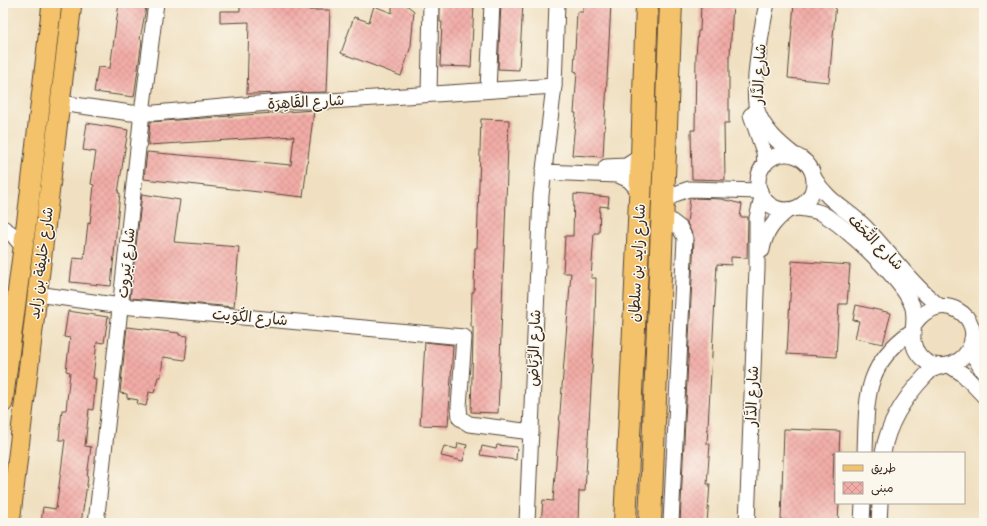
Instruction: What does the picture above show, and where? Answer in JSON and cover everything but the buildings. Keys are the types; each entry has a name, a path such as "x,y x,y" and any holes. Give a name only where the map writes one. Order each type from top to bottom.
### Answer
{"highway":[{"name":"شارع زايد بن سلطان","path":"625,523 642,156 647,3"},
{"name":"شارع زايد بن سلطان","path":"650,514 671,3"},
{"path":"650,514 668,523"}],"main road":[{"name":"شارع خليفة بن زايد","path":"3,403 27,218 52,3"},
{"name":"شارع خليفة بن زايد","path":"10,523 72,3"}],"street":[{"name":"شارع بَيروت","path":"96,523 142,113 156,3"},
{"path":"429,93 431,3"},
{"path":"488,90 492,3"},
{"name":"شارع الرِّيَاض","path":"527,523 543,168 554,86 557,3"},
{"name":"شارع الدَّار","path":"758,3 750,53 748,98 751,116 764,152 765,164"},
{"name":"شارع الدَّار","path":"767,3 758,54 756,98 757,112 771,134 794,155"},
{"name":"شارع القَاهِرَة","path":"60,103 142,113 554,86"},
{"path":"794,155 807,164 814,178 811,196 805,203 793,209 770,206 761,194 759,177 765,164 778,156 794,155"},
{"path":"543,168 620,167 642,156"},
{"path":"543,168 618,175 629,180 640,193"},
{"path":"664,170 676,181 689,188 761,194"},
{"name":"شارع التُّحَف","path":"814,178 825,195 864,227 922,291 940,306"},
{"path":"671,523 685,238 682,231 663,209 675,194 689,188"},
{"name":"شارع الدَّار","path":"747,523 757,268 757,218 761,194"},
{"name":"شارع الدَّار","path":"757,268 763,241 767,232 776,220 793,209"},
{"name":"شارع التُّحَف","path":"793,209 812,210 829,218 869,250 905,293 912,308 914,327"},
{"path":"3,228 27,218"},
{"path":"3,228 13,235 23,247"},
{"name":"شارع الكُوَيت","path":"37,294 121,306 464,337 459,407 460,418 469,424 531,432"},
{"path":"865,452 868,396 874,374 882,359 914,327 921,314 930,308 940,306 952,308 964,315 972,330 975,358 984,373"},
{"path":"914,327 914,348 919,356 929,363 946,366 962,374 984,396"},
{"path":"883,452 889,428 899,409 931,370 958,362 965,356 970,348 972,339"},
{"path":"862,523 863,504"},
{"path":"879,523 880,504"}]}
